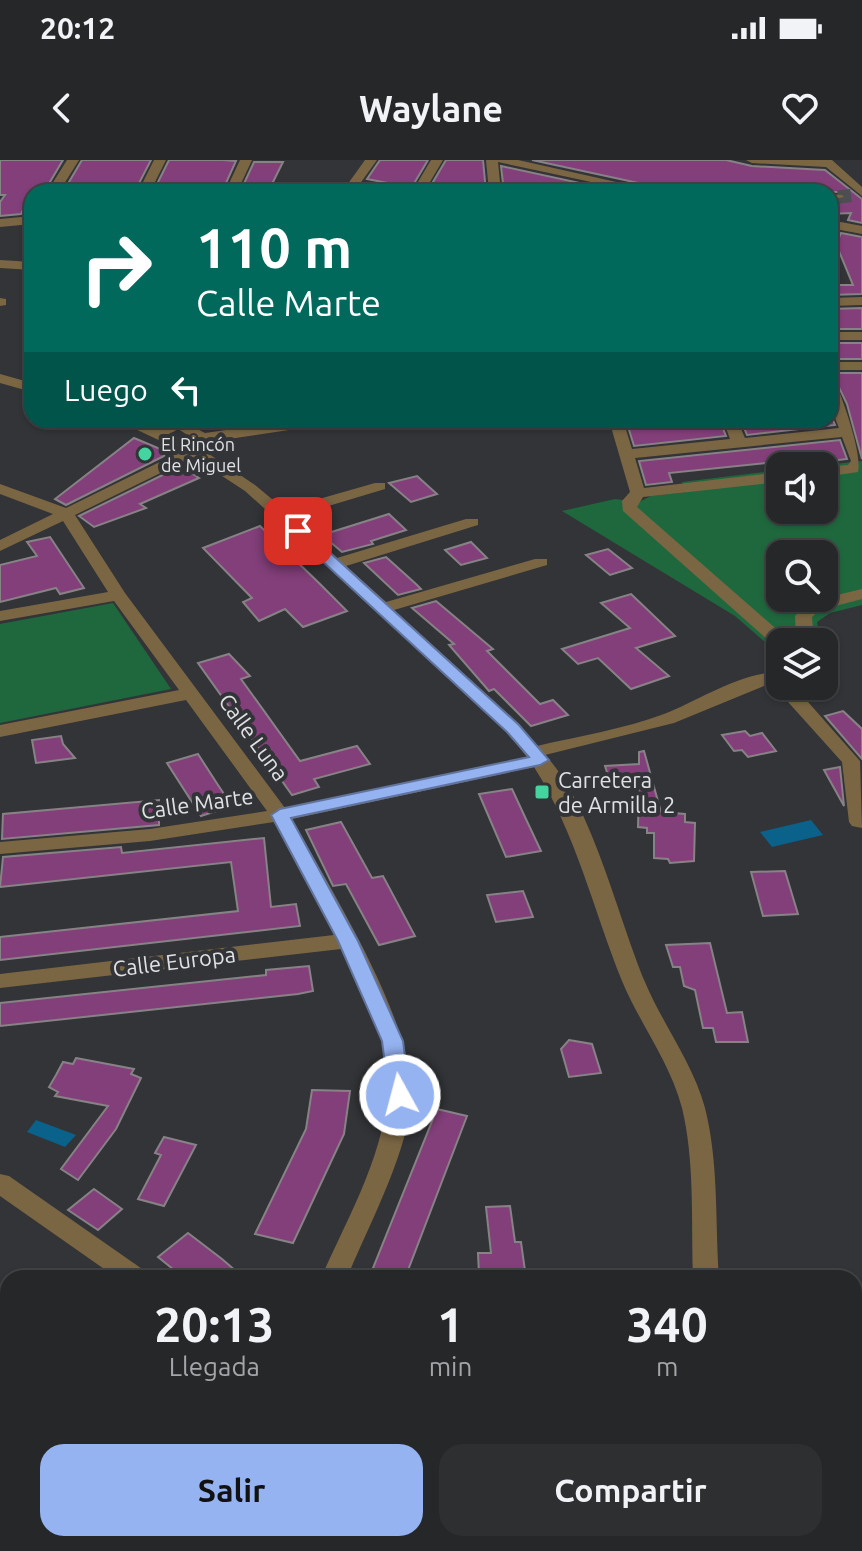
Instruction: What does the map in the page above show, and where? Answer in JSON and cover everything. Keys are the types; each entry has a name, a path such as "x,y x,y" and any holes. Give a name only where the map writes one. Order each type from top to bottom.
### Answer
{"street":[{"path":"58,184 73,160"},
{"path":"148,184 160,160"},
{"path":"235,184 246,160"},
{"path":"354,184 371,160"},
{"path":"423,184 437,160"},
{"path":"492,160 494,184"},
{"path":"502,160 617,184"},
{"path":"542,168 554,160"},
{"path":"752,160 827,162 860,194"},
{"path":"570,174 572,184"},
{"path":"0,223 24,221"},
{"path":"838,226 862,230"},
{"path":"0,264 24,266"},
{"path":"838,302 862,301"},
{"path":"838,336 862,336"},
{"path":"838,366 862,366"},
{"path":"0,378 24,386"},
{"path":"838,408 858,461 853,469 838,471"},
{"path":"177,428 281,515 537,756 582,834 633,982 682,1077 697,1123 706,1270"},
{"path":"0,546 200,447 261,428"},
{"path":"618,428 634,497 629,508 766,629"},
{"path":"733,428 739,442"},
{"path":"626,454 847,432"},
{"path":"634,497 766,479"},
{"path":"281,515 380,486"},
{"path":"0,489 66,513"},
{"name":"Calle Luna","path":"66,513 118,595 280,815 348,941 393,1041 400,1095 392,1141 337,1270"},
{"path":"334,564 472,522"},
{"path":"383,608 541,562"},
{"path":"804,628 803,616 814,606 862,594"},
{"path":"0,616 118,595"},
{"name":"Calle Marte","path":"0,848 150,835 280,815 537,756 668,719 760,679 766,679"},
{"path":"0,731 193,693"},
{"path":"799,700 857,761 861,822"},
{"name":"Calle Europa","path":"0,981 348,941"},
{"path":"0,1183 125,1270"}],"green space":[{"path":"862,461 862,605 838,611 838,540 766,540 766,612 834,612 817,622 818,628 766,628 766,643 735,616 562,511 615,499 639,502 651,496 687,492 682,482 766,472 766,524 838,524 838,464"},
{"path":"113,603 171,689 0,723 0,624"}],"water":[{"path":"811,820 823,835 772,847 760,832"},
{"path":"36,1120 76,1135 65,1147 27,1132"}],"building":[{"path":"0,160 63,160 49,184 24,184 21,214 0,216 0,202 5,195 0,195"},
{"path":"82,160 151,160 139,184 68,184"},
{"path":"169,160 236,161 226,184 157,184"},
{"path":"380,160 428,160 414,184 388,184 367,179"},
{"path":"446,160 483,160 485,184 432,184"},
{"path":"532,160 726,160 752,166 825,170 862,199 862,223 848,220 851,213 838,214 838,201 846,199 842,192 838,192 838,184 643,184"},
{"path":"254,162 283,162 272,184 244,184"},
{"path":"501,166 584,184 503,184"},
{"path":"841,233 862,237 862,294 838,295 838,285 853,285 838,249"},
{"path":"862,308 862,329 838,329 838,309"},
{"path":"838,343 862,343 862,359 838,359"},
{"path":"838,373 862,373 862,459 847,404 838,385"},
{"path":"628,428 723,428 726,436 634,446"},
{"path":"744,428 809,428 747,435"},
{"path":"134,438 170,453 66,505 55,499"},
{"path":"840,440 847,459 838,460 838,452 766,452 766,463 669,473 672,482 646,485 639,461"},
{"path":"181,466 199,478 140,504 146,508 94,527 79,516"},
{"path":"417,476 437,494 411,502 389,483"},
{"path":"389,514 406,530 371,541 373,544 342,552 322,535"},
{"path":"260,526 347,611 303,627 285,609 259,621 243,602 252,598 203,548"},
{"path":"50,537 84,588 60,594 56,588 0,602 0,565 37,556 27,542"},
{"path":"471,542 487,558 461,565 445,550"},
{"path":"608,549 632,568 610,575 586,555"},
{"path":"386,557 421,589 398,595 364,563"},
{"path":"631,594 675,636 636,648 669,676 631,689 598,658 578,664 562,649 630,628 601,603"},
{"path":"436,601 493,649 487,651 540,704 553,700 568,715 531,726 494,689 489,691 449,645 454,644 412,608"},
{"path":"229,654 250,676 241,679 300,761 357,746 370,764 314,779 319,787 292,795 198,663"},
{"path":"843,711 862,729 862,759 825,716"},
{"path":"745,731 750,736 762,733 776,751 748,757 742,750 734,751 722,735"},
{"path":"61,736 63,744 75,758 36,763 32,740"},
{"path":"644,751 661,812 685,814 685,822 695,823 694,861 670,863 668,859 654,858 654,833 647,833 647,828 638,827 639,784 611,785 605,766 639,764 639,752"},
{"path":"198,754 232,806 201,816 167,763"},
{"path":"840,767 844,806 824,770"},
{"path":"512,789 541,851 506,857 479,794"},
{"path":"159,800 159,825 2,839 3,814"},
{"path":"341,822 372,878 383,876 415,936 379,945 346,884 333,886 306,830"},
{"path":"264,838 271,907 296,904 300,926 0,960 0,937 238,911 231,862 0,887 3,857 121,847 122,853"},
{"path":"785,871 798,914 763,916 751,872"},
{"path":"523,891 533,917 496,922 487,895"},
{"path":"710,943 727,1013 742,1012 748,1042 716,1042 713,1028 703,1028 695,990 684,986 680,967 673,967 666,945"},
{"path":"309,966 313,991 298,994 0,1026 0,1003 266,975 266,970"},
{"path":"569,1040 592,1044 601,1073 569,1077 561,1049"},
{"path":"76,1058 134,1069 131,1074 141,1078 116,1129 78,1180 61,1169 108,1106 55,1096 58,1092 49,1087 63,1062 73,1064"},
{"path":"312,1090 350,1091 344,1134 293,1243 255,1234 306,1129"},
{"path":"437,1109 467,1116 408,1270 372,1270"},
{"path":"164,1137 196,1145 164,1206 138,1199 161,1155 155,1153"},
{"path":"94,1189 122,1209 98,1230 68,1210"},
{"path":"510,1206 515,1242 521,1242 525,1270 479,1270 478,1253 491,1253 486,1207"},
{"path":"188,1233 235,1270 174,1270 158,1257"}],"tunnel":[{"path":"838,197 855,195"}],"place":[{"name":"El Rincón de Miguel","path":"145,454"},
{"name":"Carretera de Armilla 2","path":"542,792"}],"route":[{"path":"298,531 513,728 540,760 280,815 348,941 393,1041 400,1095"}]}
